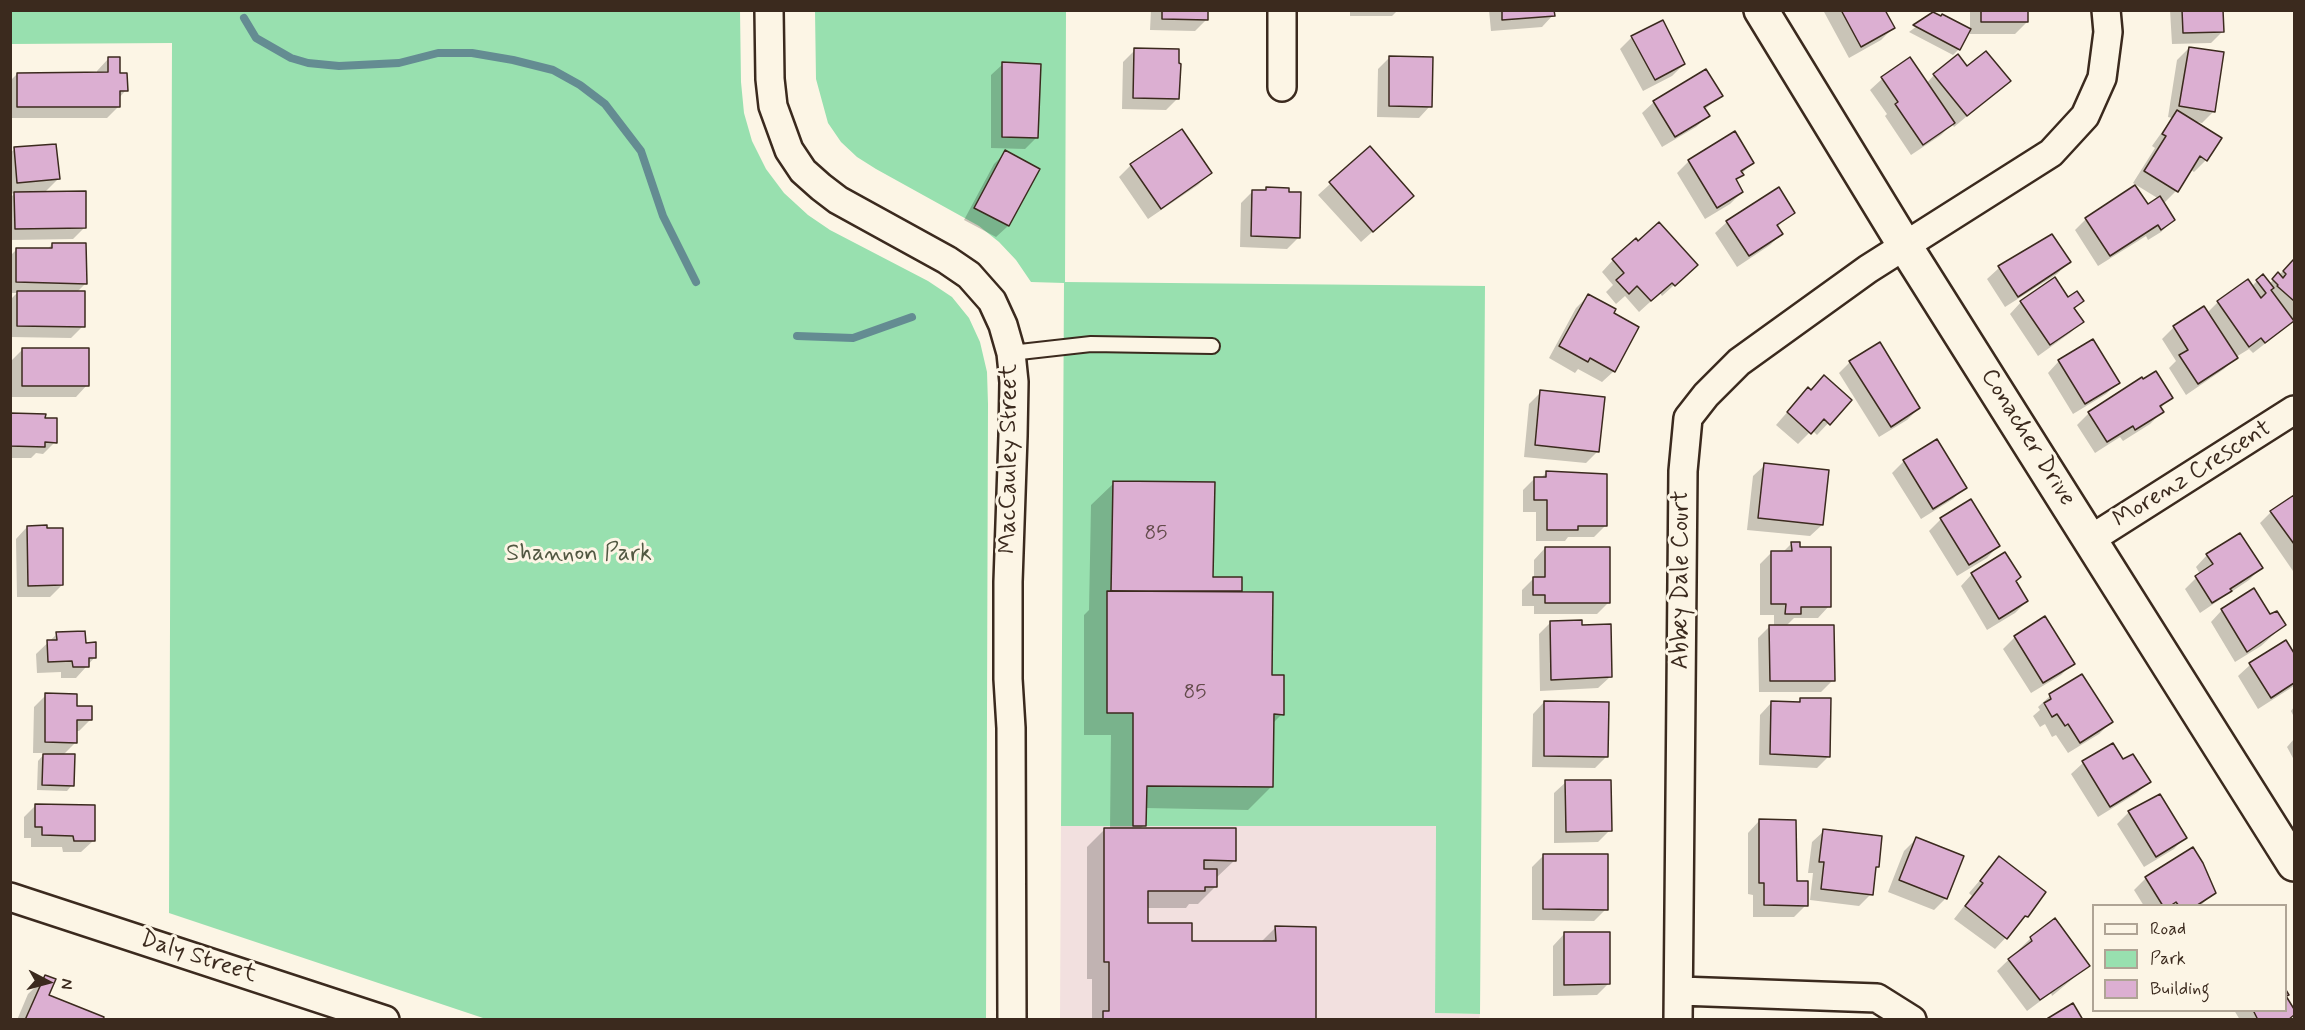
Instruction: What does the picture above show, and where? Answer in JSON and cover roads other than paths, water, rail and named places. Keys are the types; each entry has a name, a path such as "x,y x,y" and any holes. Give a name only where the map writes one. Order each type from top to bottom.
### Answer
{"street":[{"name":"MacCauley Street","path":"770,10 770,79 773,106 789,150 803,171 838,200 947,260 969,275 992,301 1003,325 1011,353 1014,382 1014,426 1008,582 1008,680 1011,728 1012,1020"},
{"path":"1282,10 1282,87"},
{"name":"Conacher Drive","path":"1761,10 1905,246 2295,864"},
{"path":"1905,246 2051,153 2085,116 2102,78 2108,32 2106,10"},
{"name":"Abbey Dale Court","path":"1678,1020 1683,471 1688,418 1706,395 1738,362 1868,269 1905,246"},
{"name":"Morenz Crescent","path":"2091,539 2295,410"},
{"name":"Daly Street","path":"10,897 385,1020"},
{"path":"1680,991 1876,998 1912,1020"}],"lane":[{"path":"1011,353 1091,344 1212,346"}],"waterway":[{"path":"244,18 256,38 291,58 308,63 339,66 399,63 438,53 472,53 553,70 580,85 605,104 641,151 663,216 696,282"},
{"path":"797,336 853,338 912,317"}],"park label":[{"name":"Shannon Park","path":"579,555"}]}
